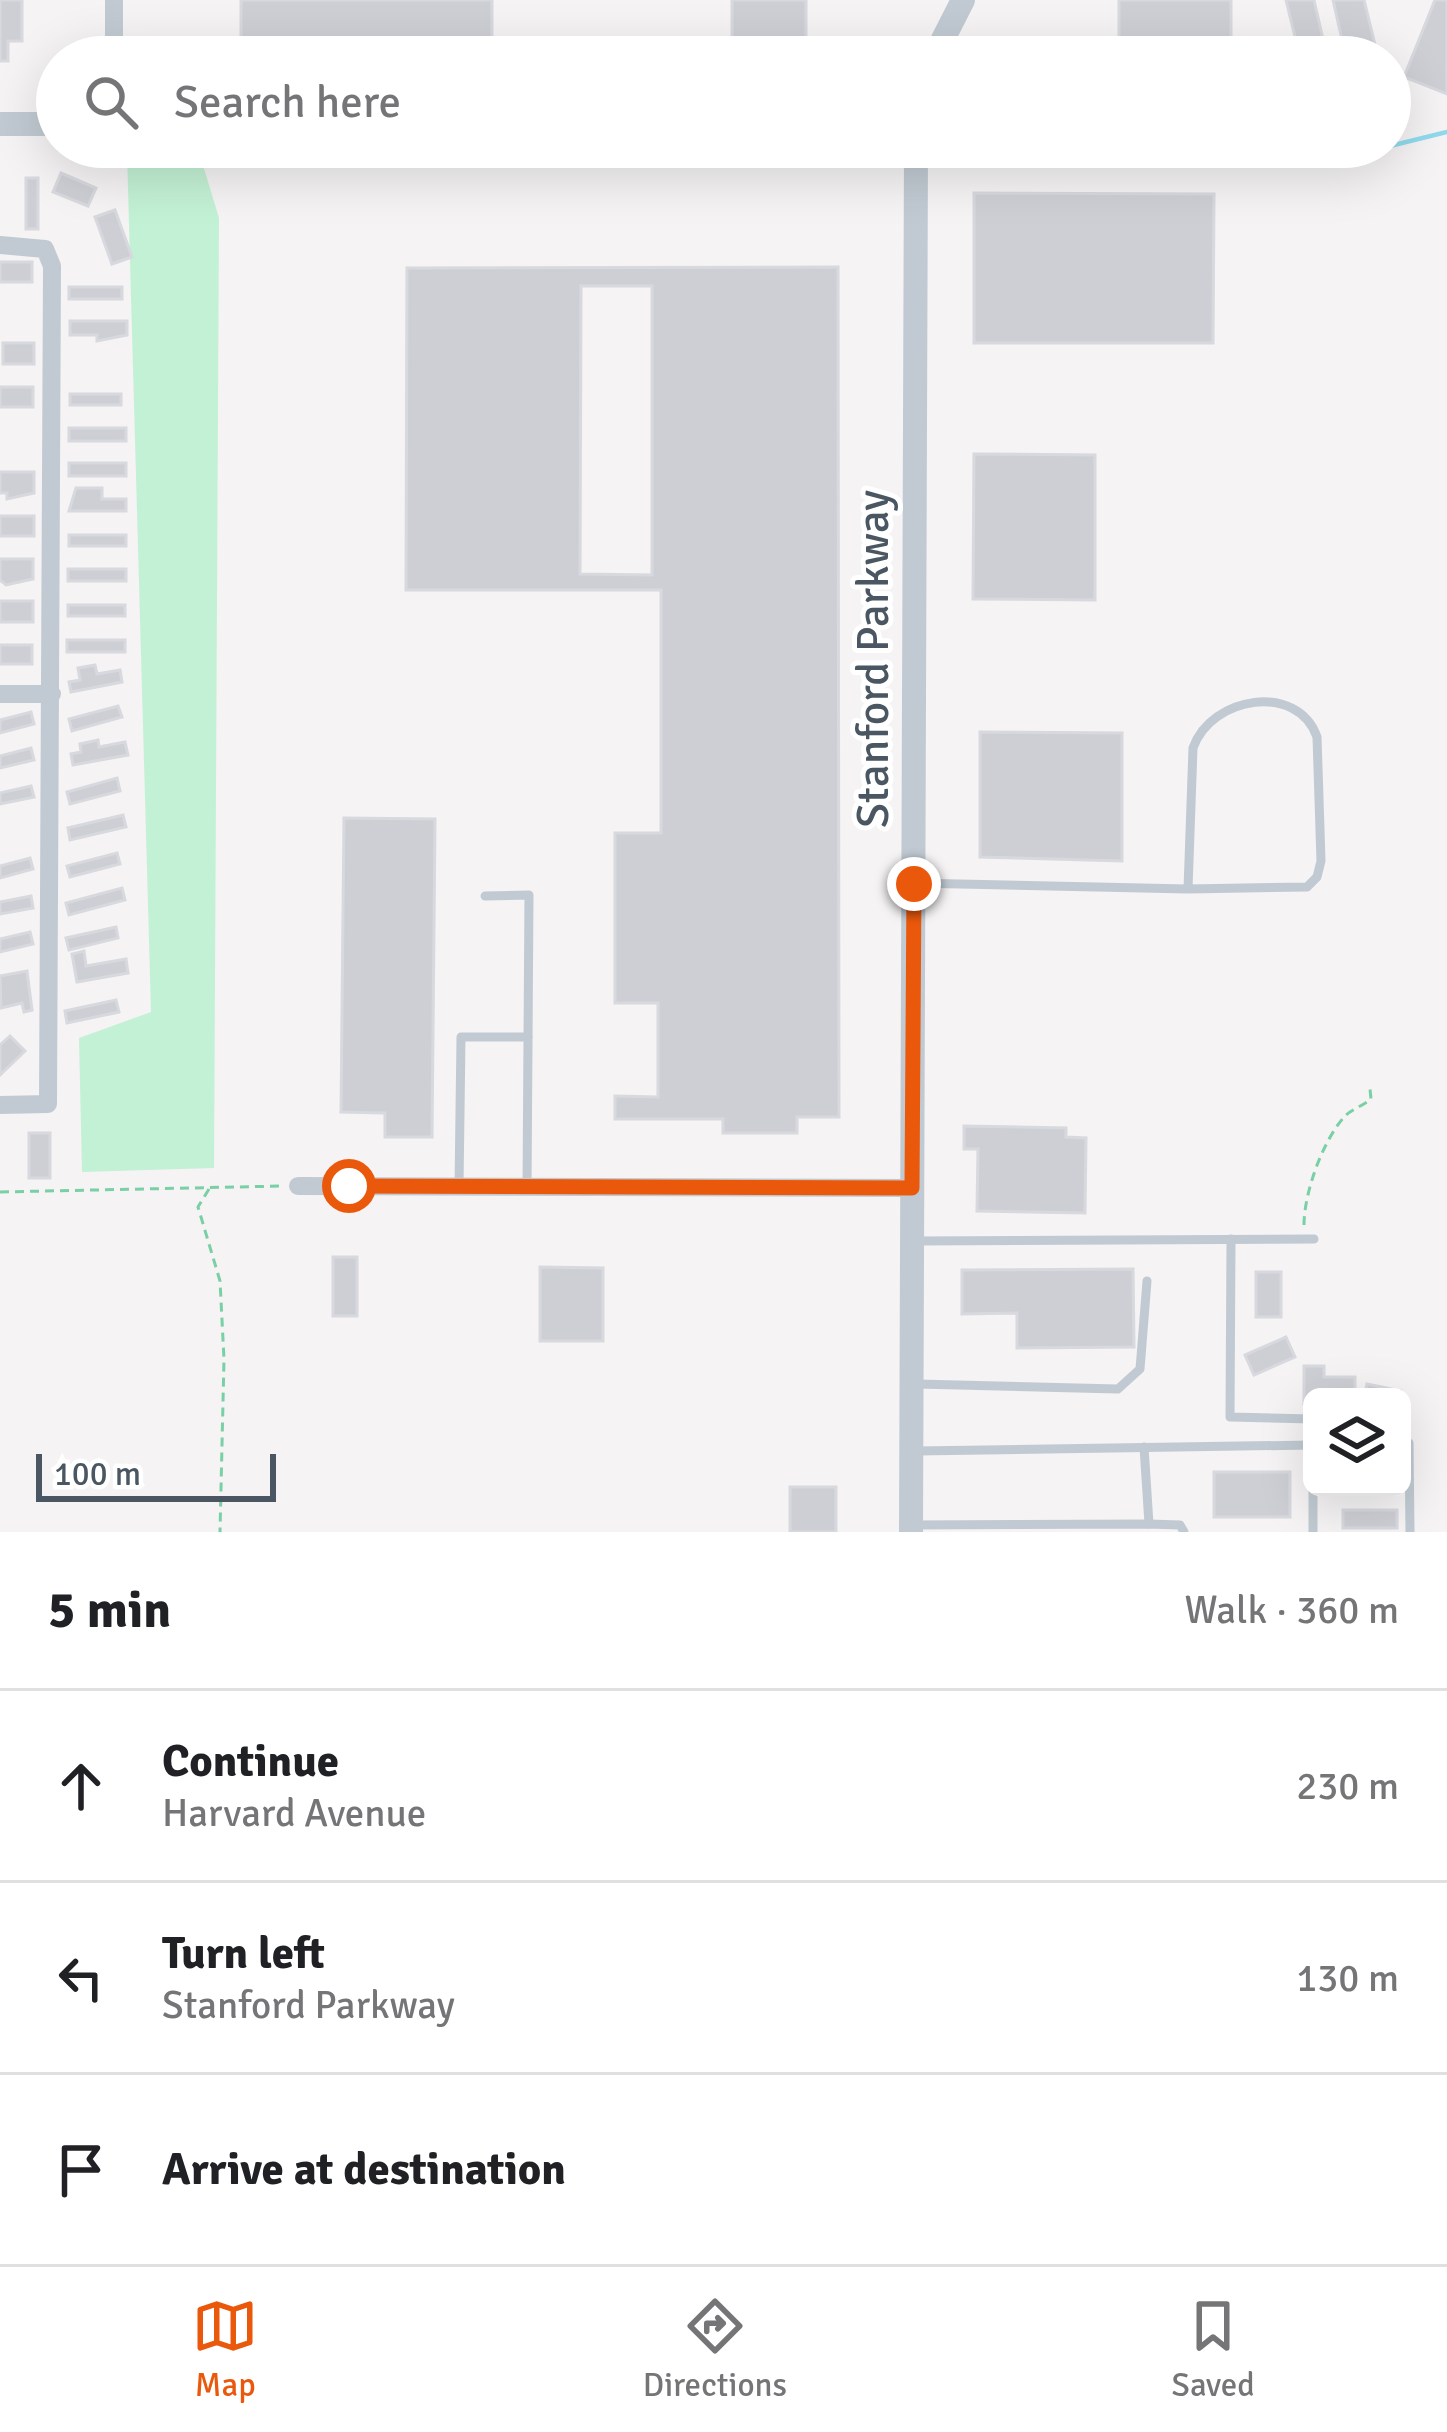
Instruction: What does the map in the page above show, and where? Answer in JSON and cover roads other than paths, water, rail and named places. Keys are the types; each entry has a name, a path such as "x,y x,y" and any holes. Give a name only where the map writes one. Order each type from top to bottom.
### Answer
{"street":[{"path":"113,0 113,36"},
{"path":"945,36 963,0"},
{"path":"0,124 36,124"},
{"name":"Stanford Parkway","path":"911,1528 916,168"},
{"path":"0,245 44,250 52,266 48,1104 0,1105"},
{"path":"0,694 52,694"},
{"path":"298,1186 912,1188"}],"lane":[{"path":"914,884 1188,889 1292,890 1317,877 1317,737 1311,719 1299,709 1234,705 1214,713 1199,730 1193,748 1188,889"},
{"path":"484,896 529,896 527,1187"},
{"path":"458,1186 461,1036 528,1036"},
{"path":"1231,1239 1230,1417 1303,1419"},
{"path":"912,1241 1309,1239"},
{"path":"911,1383 1118,1389 1140,1369 1148,1281"},
{"path":"911,1451 1303,1445"},
{"path":"1144,1448 1149,1524"},
{"path":"1313,1496 1313,1532"},
{"path":"1409,1496 1410,1532"},
{"path":"911,1528 1149,1524 1180,1525 1184,1532"}],"waterway":[{"path":"1411,141 1447,132"}]}
